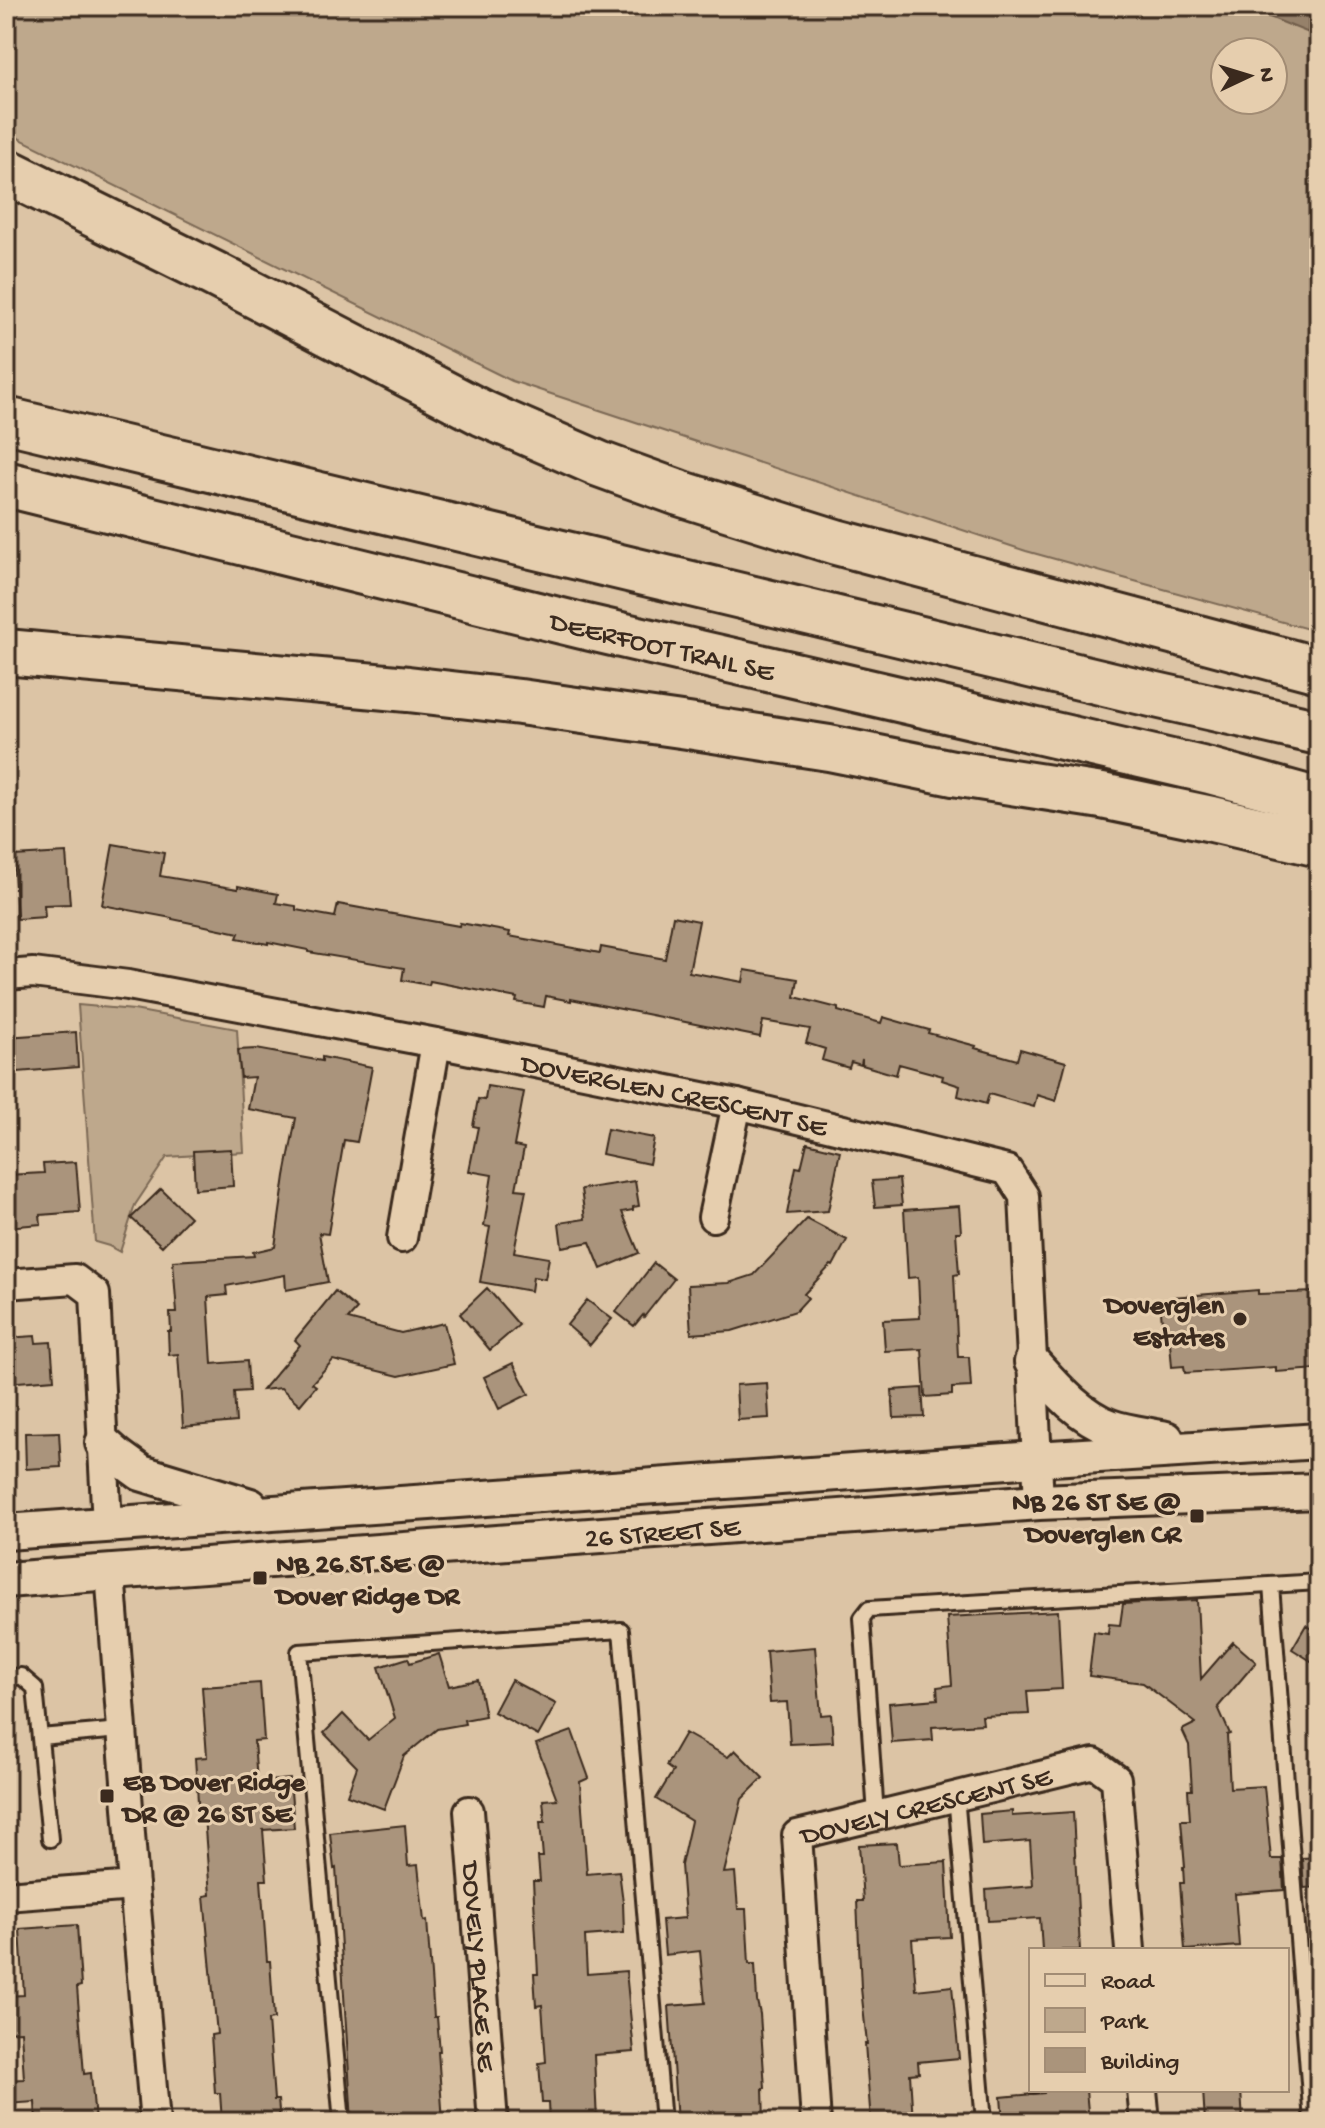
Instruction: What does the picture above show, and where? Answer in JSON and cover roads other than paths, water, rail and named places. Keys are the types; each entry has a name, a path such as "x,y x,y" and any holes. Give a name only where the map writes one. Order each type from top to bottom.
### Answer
{"highway":[{"path":"6,171 214,274 482,413 599,464 679,493 836,542 1319,670"},
{"path":"6,420 1118,687 1319,732"},
{"name":"DEERFOOT TRAIL SE","path":"6,484 582,626 1210,771 1319,801"},
{"path":"6,652 408,689 688,726 1102,796 1319,844"}],"street":[{"name":"DOVERGLEN CRESCENT SE","path":"6,975 33,973 128,985 436,1043 737,1104 1007,1170 1024,1196 1039,1502"},
{"path":"402,1238 436,1043"},
{"path":"713,1217 737,1104"},
{"path":"6,1284 75,1279 95,1294 121,1730 155,2122"},
{"path":"1032,1362 1060,1393 1109,1427 1205,1448"},
{"name":"26 STREET SE","path":"6,1532 1319,1441"},
{"path":"103,1443 141,1473 274,1513"},
{"name":"26 STREET SE","path":"6,1580 1039,1502 1319,1491"},
{"name":"DOVELY CRESCENT SE","path":"816,2122 797,1835 1094,1763 1116,1779 1130,1948"},
{"name":"DOVELY PLACE SE","path":"469,1811 493,2122"},
{"path":"6,1896 134,1886"},
{"path":"1142,2092 1145,2122"}],"lane":[{"path":"876,1815 862,1618 869,1609 1319,1582"},
{"path":"1271,1585 1312,2122"},
{"path":"342,2122 299,1652 621,1630 663,2122"},
{"path":"6,1678 21,1676 35,1688 50,1839"},
{"path":"40,1737 121,1730"},
{"path":"956,1795 984,2122"}],"place":[{"name":"Doverglen Estates","path":"1240,1319"},
{"name":"NB 26 ST SE @ Doverglen CR","path":"1197,1516"},
{"name":"NB 26 ST SE @ Dover Ridge DR","path":"260,1578"},
{"name":"EB Dover Ridge DR @ 26 ST SE","path":"107,1796"}]}
